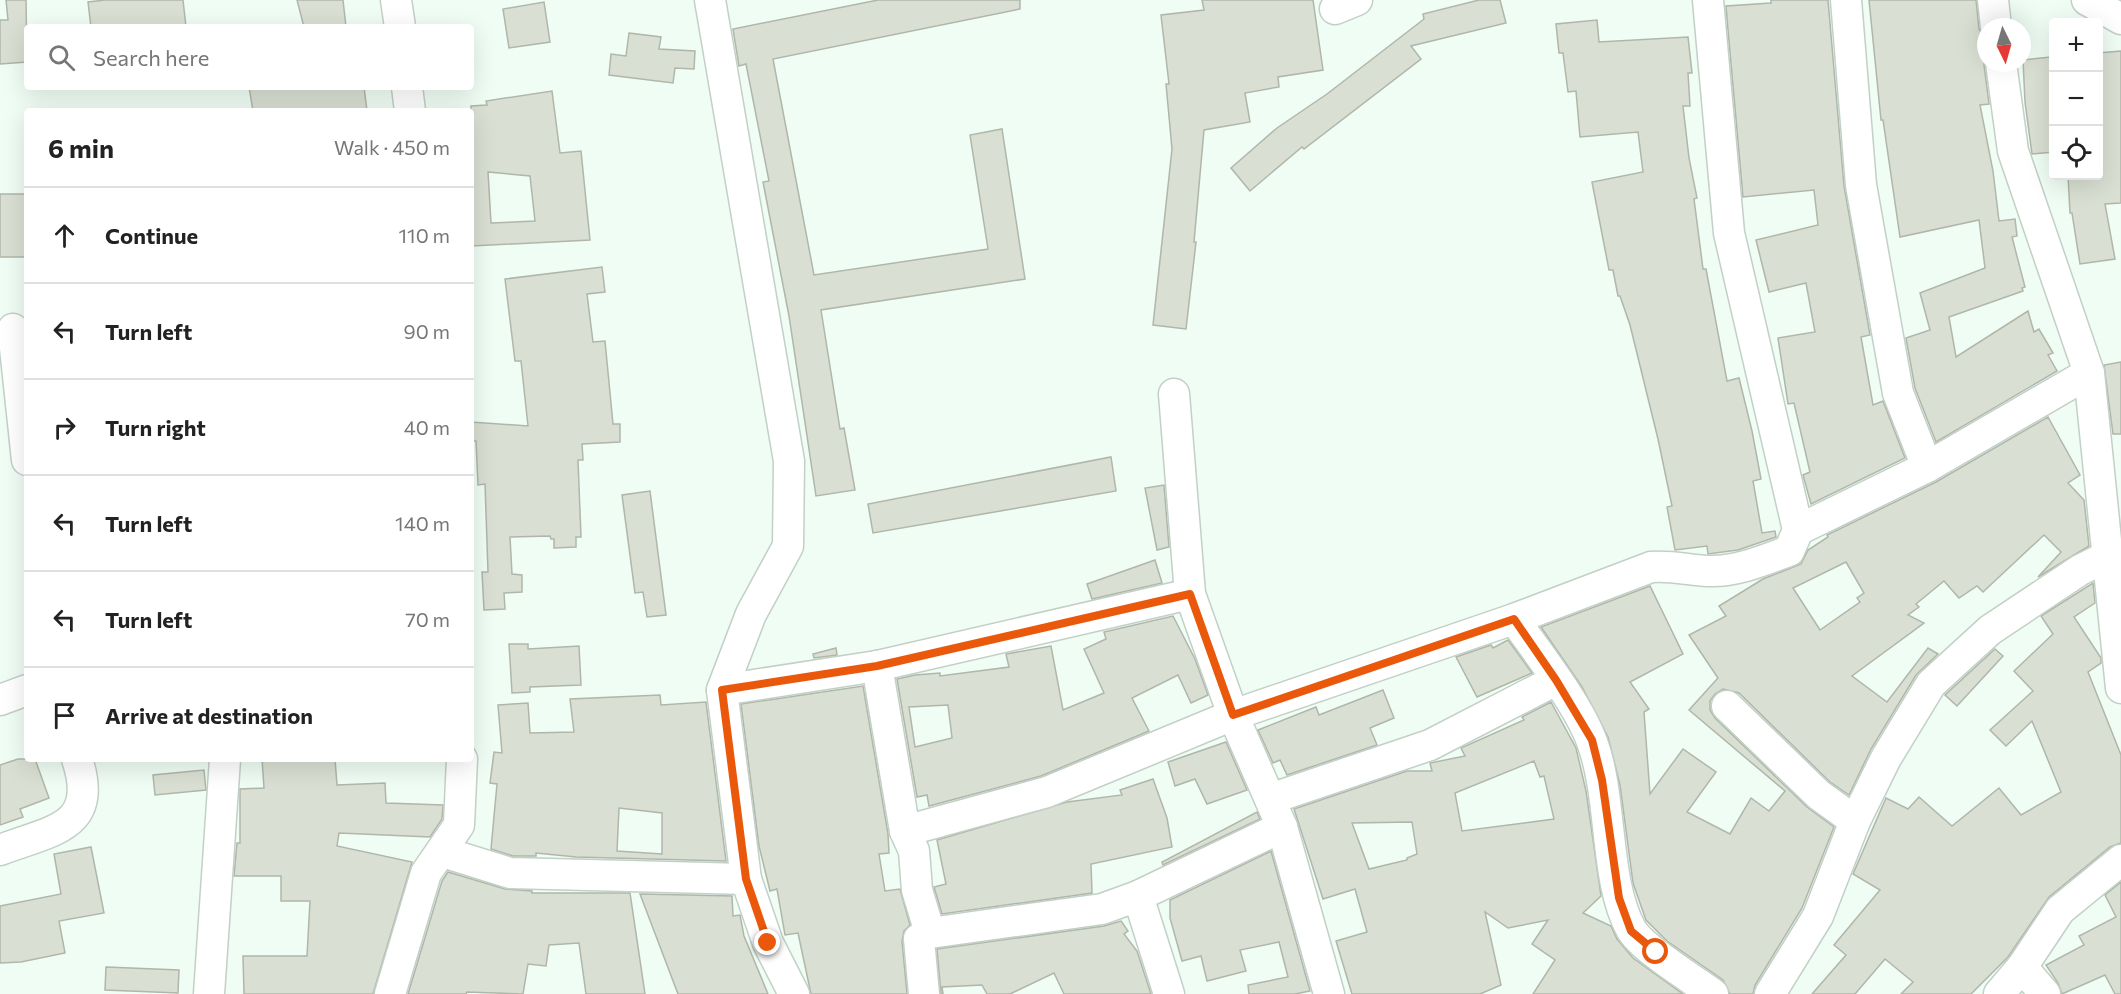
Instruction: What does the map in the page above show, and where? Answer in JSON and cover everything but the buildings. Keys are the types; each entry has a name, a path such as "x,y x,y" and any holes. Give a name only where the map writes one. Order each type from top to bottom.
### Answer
{"street":[{"path":"396,0 400,24"},
{"path":"710,0 789,461 788,546 751,614 722,690 746,879 768,943 794,994"},
{"path":"905,831 1047,792 1233,715 1514,619 1651,567 1675,565 1712,571 1748,566 1789,551 1798,530 1730,233 1708,0"},
{"path":"1846,0 1861,185 1898,393 1927,467"},
{"path":"1993,0 1995,18"},
{"path":"2087,0 2121,19"},
{"path":"2002,72 2013,151 2089,373 2121,688"},
{"path":"407,90 410,108"},
{"path":"13,330 24,432"},
{"path":"1798,530 1927,467 2089,373"},
{"path":"1174,394 1190,594 1233,715 1282,827 1329,994"},
{"path":"1770,994 1818,916 1855,821 1886,759 1931,684 1990,630 2080,570 2108,556"},
{"path":"722,690 877,666 1190,594"},
{"path":"1514,619 1556,680 1592,740 1602,780 1619,898 1631,931 1713,994"},
{"path":"877,666 905,831 914,851 917,890 930,933"},
{"path":"1270,799 1430,745 1556,680"},
{"path":"0,700 24,691"},
{"path":"1727,706 1819,795 1855,821"},
{"path":"0,850 68,824 82,808 82,776 78,762"},
{"path":"209,994 225,762"},
{"path":"390,994 426,873 459,825 462,762"},
{"path":"924,994 919,939 930,933 1102,909 1138,896 1282,827"},
{"path":"442,852 510,873 746,879"},
{"path":"1999,994 2022,966 2060,910 2121,860"},
{"path":"1138,896 1169,994"},
{"path":"2022,966 2045,994"}],"route":[{"path":"768,943 746,879 722,690 877,666 1190,594 1233,715 1514,619 1556,680 1592,740 1602,780 1619,898 1631,931 1656,952"}]}
